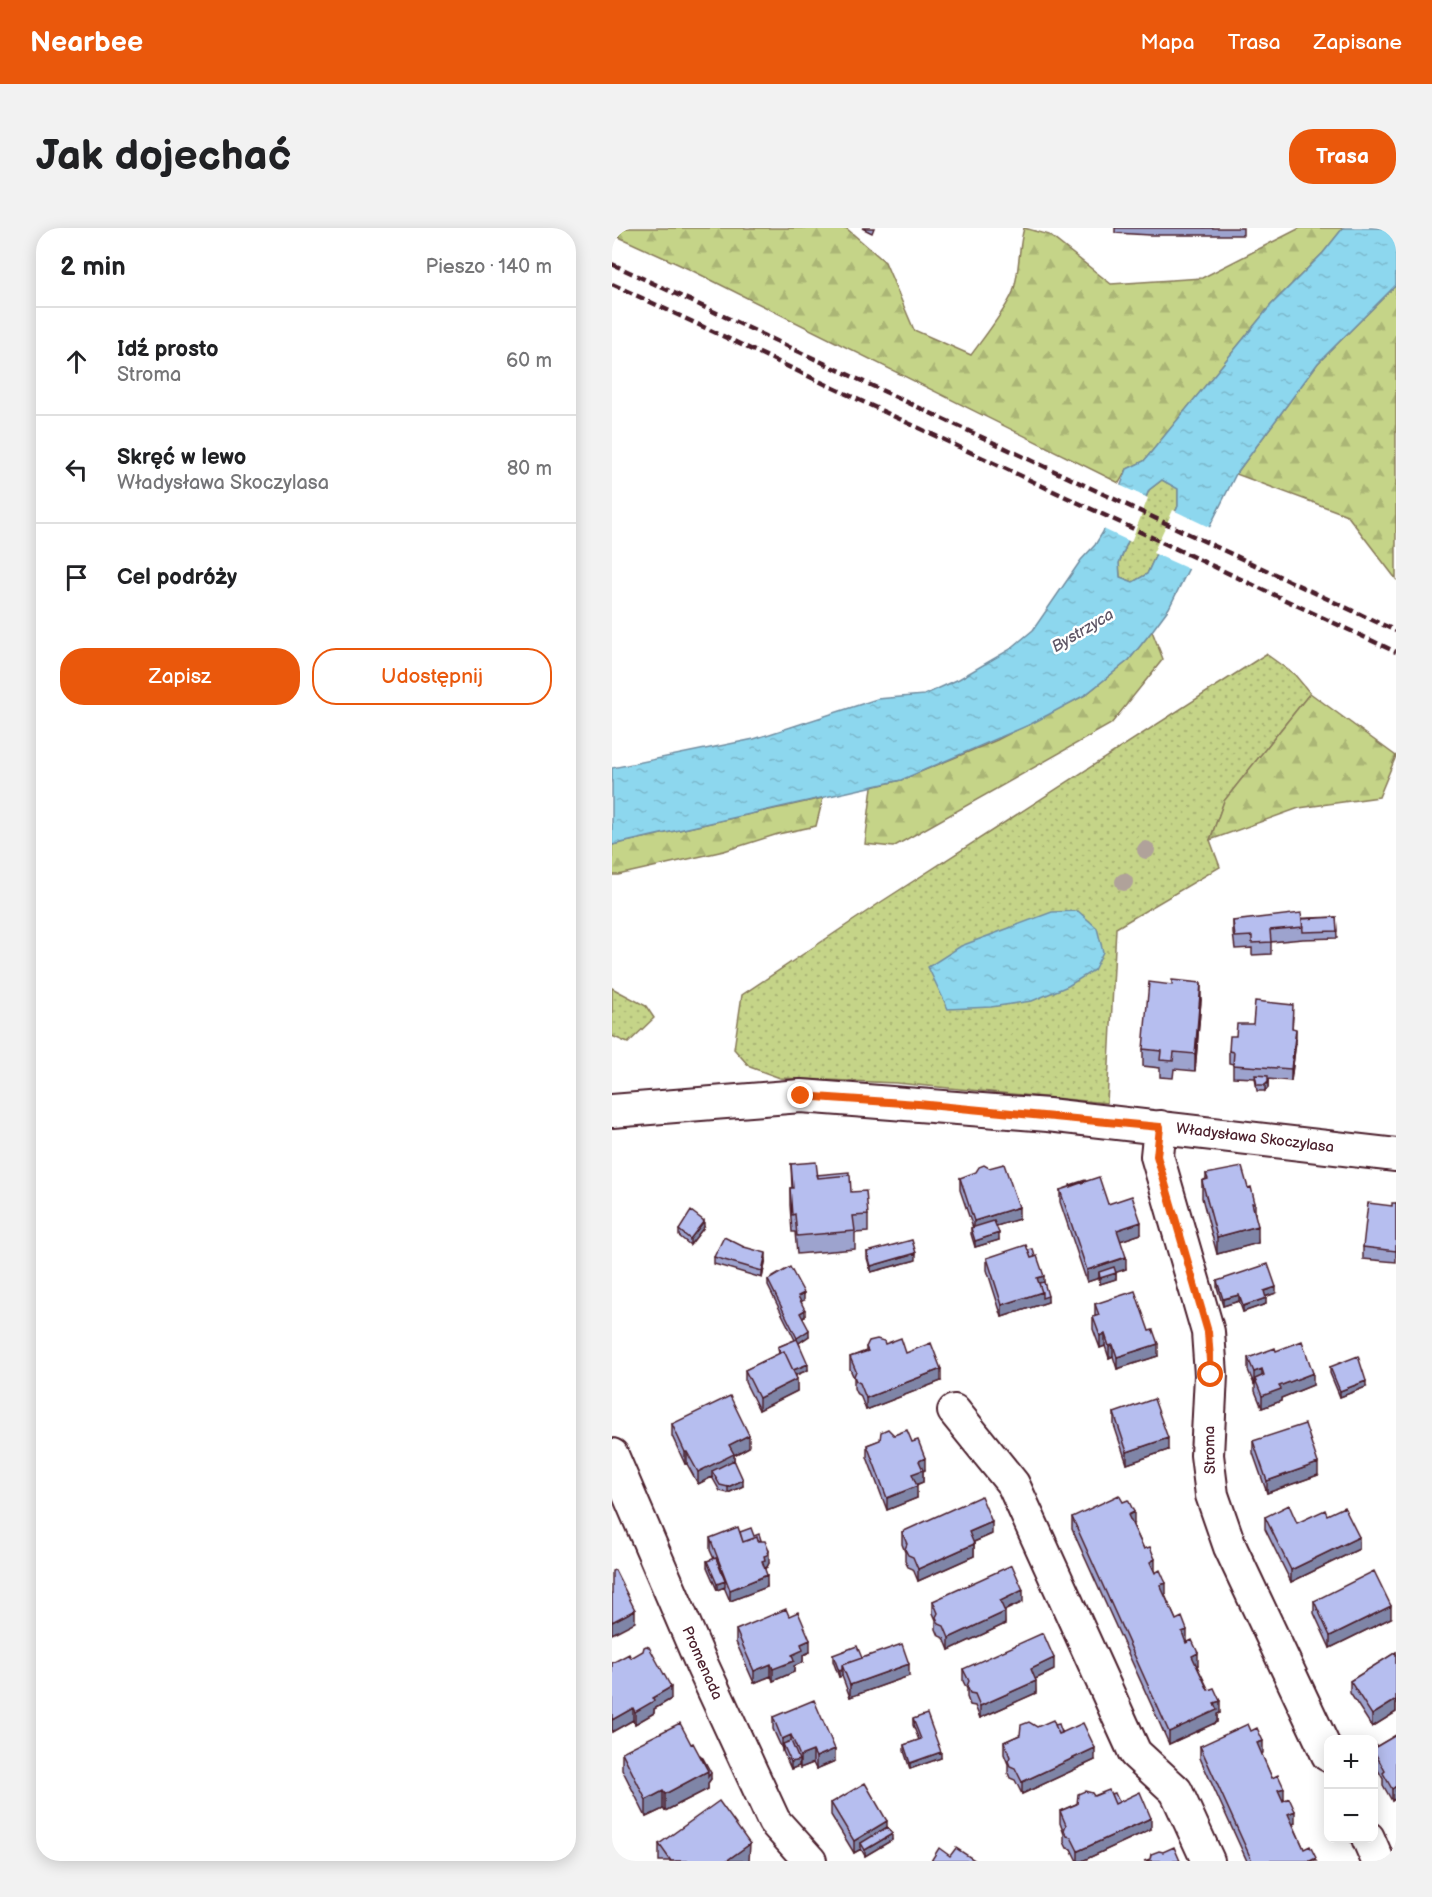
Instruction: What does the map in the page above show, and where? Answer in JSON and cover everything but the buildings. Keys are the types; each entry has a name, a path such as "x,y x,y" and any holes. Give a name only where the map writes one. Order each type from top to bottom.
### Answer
{"street":[{"name":"Władysława Skoczylasa","path":"612,1111 801,1096 918,1104 1160,1127 1396,1155"},
{"name":"Stroma","path":"1160,1127 1157,1156 1208,1332 1211,1375 1207,1455 1212,1495 1230,1547 1324,1744"},
{"path":"954,1411 1013,1484 1135,1753 1176,1791 1208,1861"},
{"name":"Promenada","path":"612,1455 702,1665 774,1821 810,1861"},
{"path":"1370,1843 1378,1861"}],"green space":[{"path":"612,228 846,228 885,262 914,330 971,355 1000,315 1013,292 1024,228 1049,235 1111,284 1202,278 1300,228 1343,228 1323,253 1271,305 1144,461 1127,469 1119,483 691,270 612,234"},
{"path":"1396,285 1396,579 1347,515 1236,474 1318,363"},
{"path":"1162,480 1178,488 1178,506 1147,574 1133,582 1120,577 1119,563 1149,490"},
{"path":"1152,631 1163,659 1111,724 893,847 865,844 872,787 901,780 997,740 1085,695 1129,660"},
{"path":"1266,654 1295,675 1310,693 1224,801 1210,840 1220,867 1116,928 1107,1103 896,1083 780,1078 750,1067 734,1049 742,995 881,902"},
{"path":"1310,693 1396,756 1379,797 1299,808 1210,840 1224,801"},
{"path":"823,798 816,826 778,834 724,851 612,875 612,845"},
{"path":"612,988 646,1006 654,1018 628,1043 612,1036"}],"water":[{"name":"Bystrzyca","path":"1343,228 1396,228 1396,285 1318,363 1236,474 1169,608 1129,660 1085,695 1031,724 901,780 612,845 612,768 754,739 877,699 924,695 959,679 1009,650 1033,630 1081,560 1095,545 1103,532 1127,469 1144,461 1271,305 1323,253","holes":["1162,480 1178,489 1178,506 1147,574 1133,582 1120,577 1119,563 1149,490"]},
{"path":"1078,911 1097,928 1103,952 1094,970 1068,986 1032,1001 991,1007 948,1009 928,967 961,946 1052,912"}],"pier":[{"path":"1117,484 1148,498 1131,542 1101,528"},
{"path":"1173,510 1211,528 1191,570 1153,553"}],"railway":[{"path":"612,264 1396,631"},
{"path":"612,284 1396,652"}],"route":[{"path":"801,1096 1048,1115 1160,1127 1157,1156 1208,1332 1211,1375"}]}
